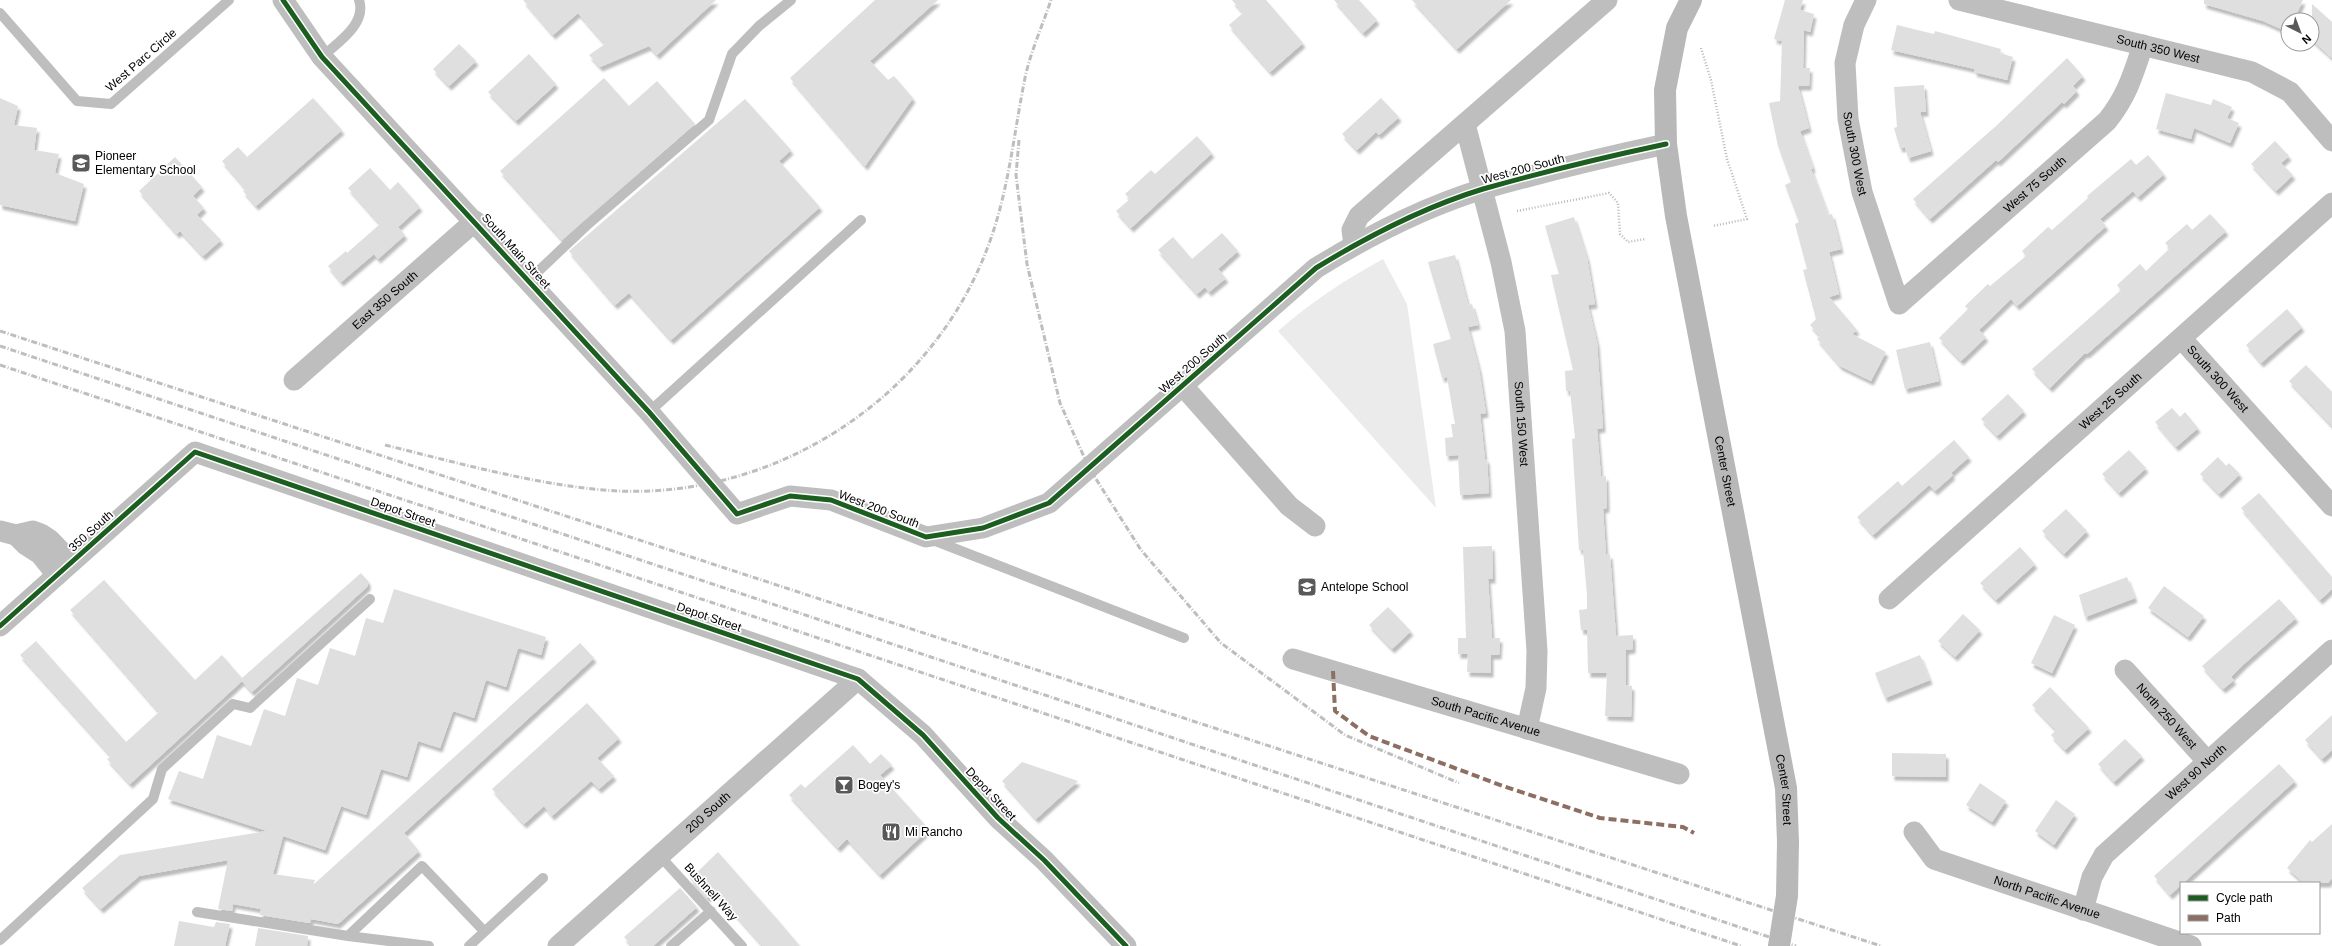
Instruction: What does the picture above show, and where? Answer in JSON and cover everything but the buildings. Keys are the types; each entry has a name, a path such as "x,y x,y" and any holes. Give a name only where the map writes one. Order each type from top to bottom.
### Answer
{"street":[{"name":"South Main Street","path":"283,0 322,57 475,221 649,412 737,514"},
{"path":"1354,245 1352,230 1359,216 1607,0"},
{"name":"Center Street","path":"1691,0 1677,28 1665,90 1666,144 1676,216 1786,788 1788,842 1787,896 1779,946"},
{"name":"South 300 West","path":"1866,0 1854,25 1845,63 1848,119 1862,192 1899,304"},
{"name":"South 350 West","path":"1959,0 2252,72 2290,92 2332,141"},
{"name":"West 75 South","path":"1899,304 2107,121 2122,102 2132,80 2143,45"},
{"name":"South 150 West","path":"1465,124 1501,262 1515,332 1537,651 1536,688 1527,729"},
{"name":"West 200 South","path":"737,514 790,496 831,500 926,538 982,528 1049,503 1316,268 1354,245 1404,220 1482,190 1666,144"},
{"name":"West 25 South","path":"1889,599 2332,203"},
{"name":"East 350 South","path":"294,380 475,221"},
{"name":"South 300 West","path":"2181,338 2332,506"},
{"path":"1183,386 1289,506 1315,526"},
{"name":"350 South","path":"0,626 195,452"},
{"name":"Depot Street","path":"195,452 858,679 923,735 998,818 1044,860 1126,946"},
{"path":"8,533 33,531 41,534 50,540 64,569"},
{"name":"West 90 North","path":"2083,910 2092,877 2104,855 2332,650"},
{"name":"South Pacific Avenue","path":"1293,659 1679,774"},
{"name":"North 250 West","path":"2125,670 2208,762"},
{"name":"200 South","path":"558,946 858,679"},
{"name":"North Pacific Avenue","path":"1914,832 1934,859 2191,946"}],"lane":[{"name":"West Parc Circle","path":"0,13 77,101 111,104 229,0"},
{"path":"322,57 354,27 359,18 361,7 359,0"},
{"path":"529,280 586,226 709,120 732,54 759,26 791,0"},
{"path":"649,412 861,220"},
{"path":"926,538 1184,638"},
{"path":"0,940 152,799 162,769 233,704 250,708 370,599"},
{"name":"Bushnell Way","path":"660,856 742,946"},
{"path":"348,936 422,866 484,931"},
{"path":"469,946 543,878"},
{"path":"671,946 711,911"},
{"path":"197,912 348,936 429,946"}],"path":[{"path":"1701,48 1711,80 1727,159 1747,219 1713,226"},
{"path":"1516,211 1608,193 1618,203 1620,234 1628,242 1645,239"}],"shaded area":[{"path":"1383,259 1407,304 1436,508 1278,331 1303,310 1329,292"}],"railway":[{"path":"385,445 501,473 561,485 618,491 677,489 735,477 790,457 842,428 888,392 928,350 962,302 987,249 994,229 1005,188 1026,73 1051,0"},
{"path":"1019,140 1016,175 1027,264 1060,403 1089,468 1141,550 1221,643 1345,735 1459,783"},
{"path":"0,331 1881,946"},
{"path":"0,346 1796,946"},
{"path":"0,365 1741,946"}],"marked path":[{"path":"1333,671 1335,711 1369,736 1503,786 1600,818 1683,827 1694,833"}],"cycle path":[{"path":"283,0 322,57 649,412 737,514 790,496 831,500 926,537 983,528 1049,503 1316,268 1376,234 1439,204 1483,189 1574,165 1666,144"},
{"path":"0,626 195,452 858,679 923,735 998,818 1044,860 1126,946"}],"place":[{"name":"Pioneer Elementary School","path":"81,163"},
{"name":"Antelope School","path":"1307,587"},
{"name":"Bogey's","path":"844,785"},
{"name":"Mi Rancho","path":"891,832"}]}
